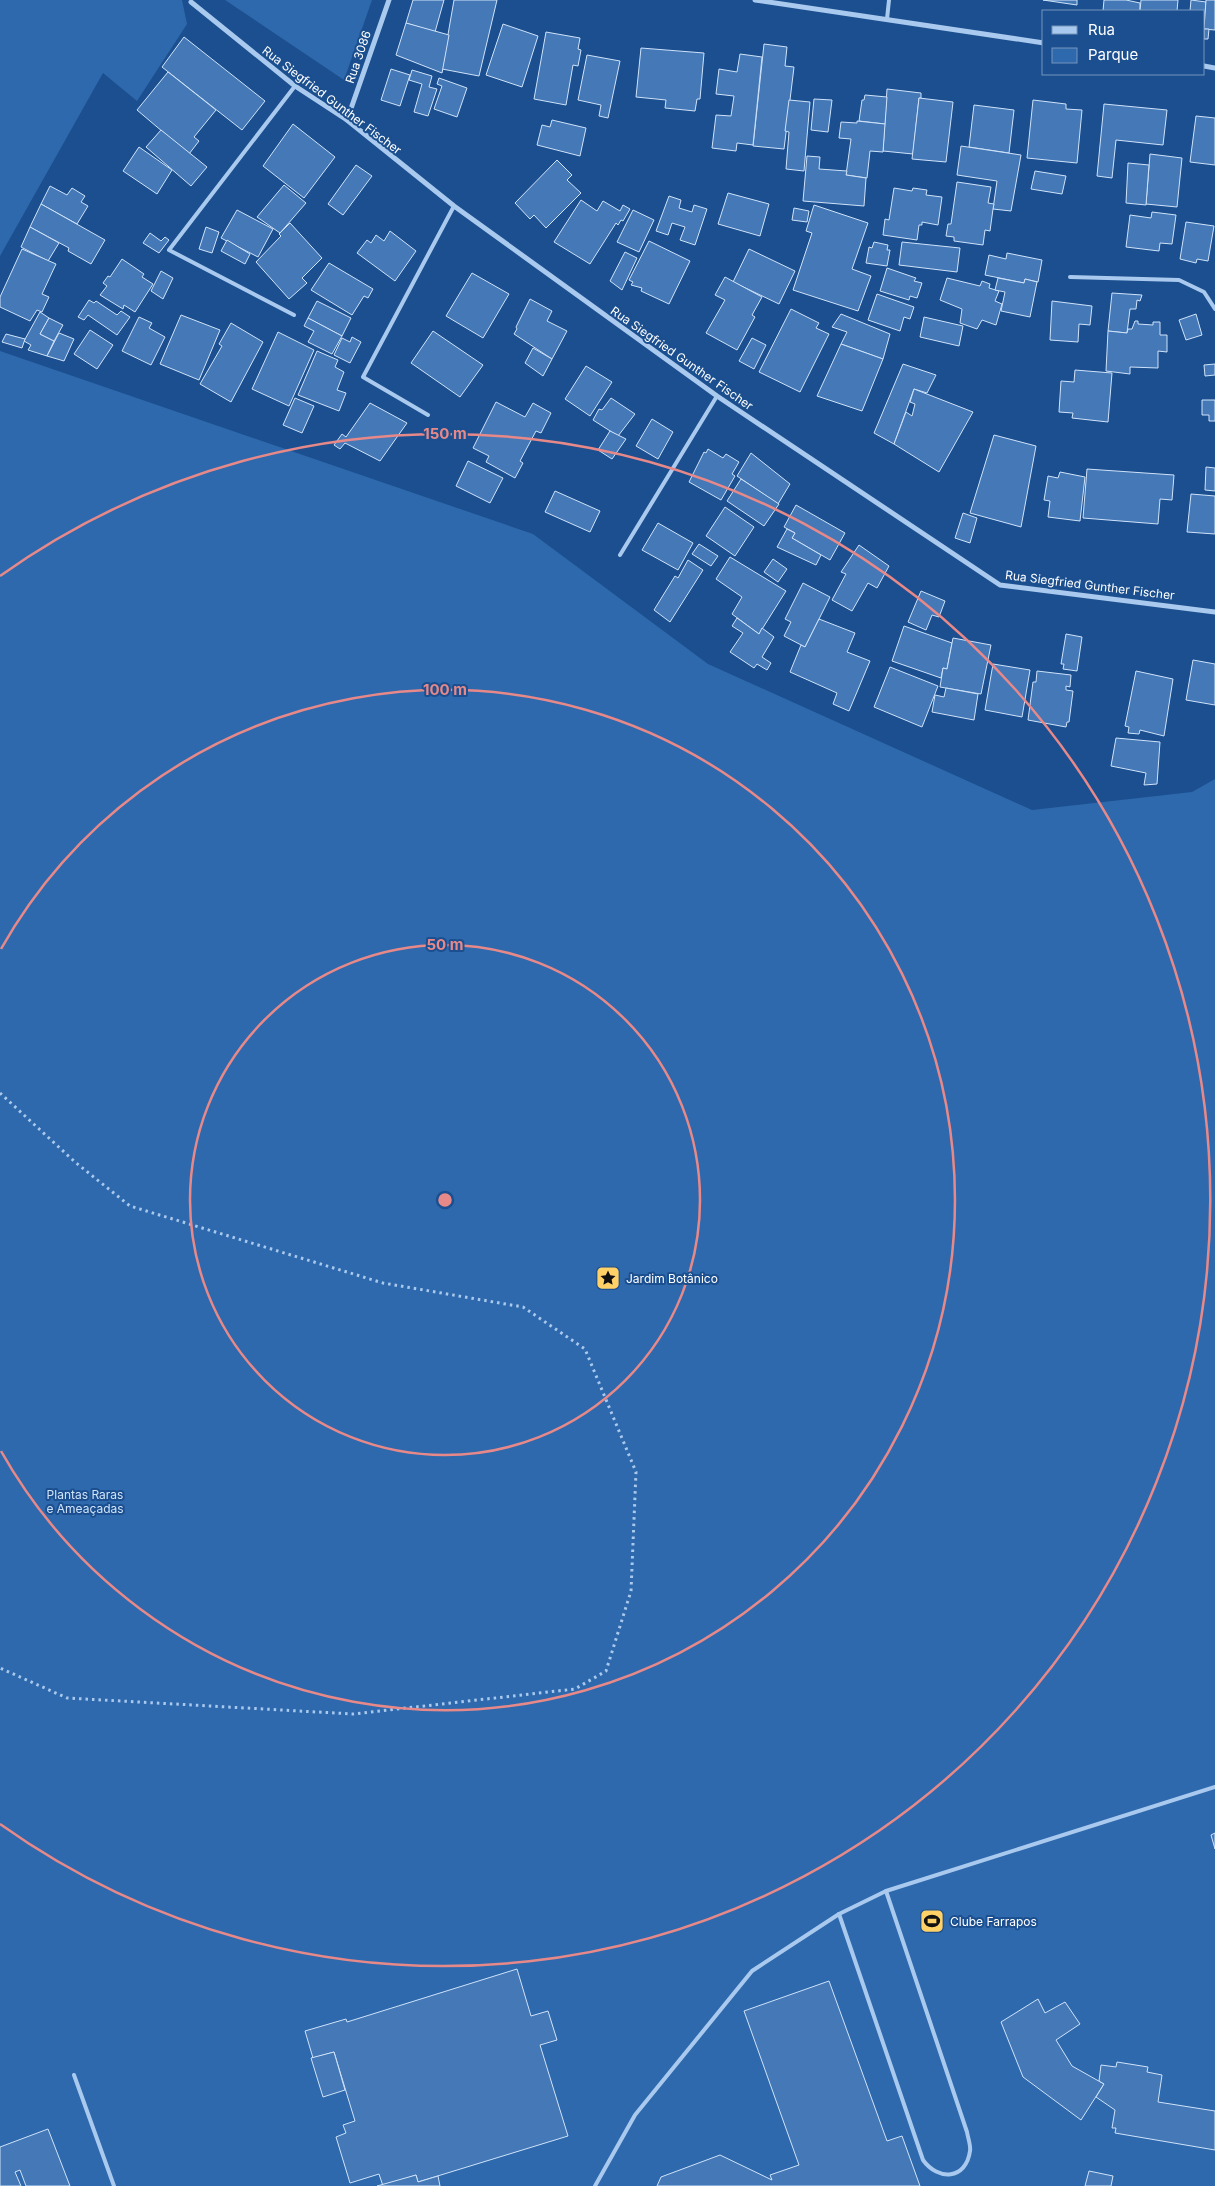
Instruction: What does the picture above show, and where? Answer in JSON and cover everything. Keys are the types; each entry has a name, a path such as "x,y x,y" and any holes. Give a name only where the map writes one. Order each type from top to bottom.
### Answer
{"street":[{"name":"Rua 3086","path":"347,120 389,0"},
{"path":"755,0 1042,42"},
{"name":"Rua Siegfried Gunther Fischer","path":"190,2 295,86 347,120 454,206 717,396 1000,584 1215,612"}],"lane":[{"path":"887,19 889,0"},
{"path":"294,315 169,250 295,86"},
{"path":"428,414 363,377 454,206"},
{"path":"1070,277 1179,280 1204,292 1215,309"},
{"path":"620,555 717,396"},
{"path":"594,2186 635,2115 752,1971 839,1914 886,1891 1215,1787"},
{"path":"839,1914 923,2160 931,2171 943,2175 956,2174 965,2164 970,2151 967,2132 886,1891"},
{"path":"74,2075 114,2186"}],"path":[{"path":"0,1093 75,1162 130,1206 383,1283 523,1307 585,1349 636,1472 631,1591 606,1671 575,1690 353,1714 67,1698 0,1668"}],"green space":[{"path":"0,0 182,0 187,24 137,101 103,73 0,256"},
{"path":"225,0 372,0 344,80"},
{"name":"Jardim Botânico","path":"0,351 533,534 708,664 1032,810 1192,792 1215,779 1215,2186 0,2186"}],"building":[{"path":"413,0 444,0 435,32 406,23"},
{"path":"454,0 497,0 479,76 442,69"},
{"path":"1043,0 1077,0 1077,5"},
{"path":"1104,0 1126,0 1140,3 1140,10 1103,10"},
{"path":"1141,0 1178,0 1177,10 1140,10"},
{"path":"1191,0 1206,2 1205,14 1205,10 1190,10"},
{"path":"1206,0 1215,0 1215,30 1205,29"},
{"path":"406,23 449,35 442,73 396,55"},
{"path":"503,24 538,36 522,87 486,75"},
{"path":"1205,29 1209,29 1208,39 1205,39"},
{"path":"546,32 580,38 578,49 581,50 578,66 573,65 566,105 534,99"},
{"path":"184,37 265,101 242,130 162,67"},
{"path":"764,44 787,47 785,66 794,67 784,149 753,146"},
{"path":"641,48 704,53 700,99 697,99 695,111 665,108 666,100 636,97"},
{"path":"740,54 762,57 753,145 737,143 736,151 712,148 716,115 731,116 734,96 716,94 719,69 737,72"},
{"path":"587,55 620,61 608,118 599,116 601,105 578,100"},
{"path":"391,69 410,75 400,106 381,100"},
{"path":"412,70 432,76 429,87 437,89 428,116 414,112 422,84 409,80"},
{"path":"168,72 216,110 194,137 199,141 189,154 137,110"},
{"path":"439,78 467,88 457,117 434,109 442,86 437,84"},
{"path":"887,89 921,93 913,154 883,151"},
{"path":"865,95 887,97 885,124 859,121 862,100 864,100"},
{"path":"919,98 953,102 946,162 912,159"},
{"path":"814,99 832,100 828,132 811,130"},
{"path":"789,100 810,102 804,171 786,169 789,132 785,131"},
{"path":"1033,100 1066,104 1066,109 1082,110 1077,163 1027,158"},
{"path":"1104,104 1167,110 1163,145 1116,140 1112,178 1097,176"},
{"path":"974,105 1014,110 1009,153 969,147"},
{"path":"1196,116 1215,118 1215,165 1190,162"},
{"path":"552,120 586,128 580,156 537,145 542,125 550,127"},
{"path":"857,121 885,124 883,152 870,151 867,178 846,175 851,139 839,138 841,122 857,123"},
{"path":"293,124 335,157 304,198 263,166"},
{"path":"161,130 207,167 191,186 146,147"},
{"path":"961,146 1021,155 1011,211 993,209 997,181 957,175"},
{"path":"139,147 172,170 157,194 123,171"},
{"path":"1150,154 1182,158 1177,207 1146,204"},
{"path":"807,156 820,157 819,169 847,171 846,175 866,178 864,206 803,201"},
{"path":"557,160 572,175 567,180 581,193 546,228 534,215 530,219 515,203"},
{"path":"1128,163 1149,165 1146,205 1126,203"},
{"path":"356,165 372,176 343,215 328,204"},
{"path":"1035,171 1066,176 1062,194 1031,189"},
{"path":"957,182 991,187 988,203 994,204 990,231 985,230 983,245 954,241 954,237 946,236 948,224 951,224"},
{"path":"284,185 306,203 280,233 257,217"},
{"path":"50,186 67,195 72,188 85,196 81,202 88,206 77,224 41,204"},
{"path":"894,188 912,191 913,188 927,190 926,195 942,197 938,225 922,222 922,225 919,225 917,240 883,235 885,219 889,220"},
{"path":"728,193 769,204 760,236 718,224"},
{"path":"669,196 681,200 679,208 692,212 694,205 707,209 695,245 680,240 685,227 672,223 668,235 656,231"},
{"path":"581,200 597,211 603,201 620,211 623,205 630,209 623,221 621,220 618,225 616,223 590,264 554,242"},
{"path":"41,204 105,240 91,264 68,251 69,248 30,227"},
{"path":"814,205 868,223 852,269 871,276 858,311 793,290 812,233 806,231"},
{"path":"794,208 809,211 807,222 792,220"},
{"path":"237,210 273,229 258,257 221,238"},
{"path":"633,210 654,220 639,252 617,242"},
{"path":"1152,212 1176,215 1172,244 1160,243 1159,251 1126,247 1130,215 1151,218"},
{"path":"1186,222 1214,226 1208,261 1197,259 1196,263 1180,259"},
{"path":"290,223 322,258 302,278 307,283 289,299 256,262 281,236 279,234"},
{"path":"30,227 59,243 48,261 21,247"},
{"path":"206,227 219,232 212,253 199,249"},
{"path":"390,231 416,251 395,281 357,253 367,240 371,243 376,235 384,241"},
{"path":"150,233 161,241 165,237 169,240 159,253 143,243"},
{"path":"227,240 250,254 245,264 221,251"},
{"path":"649,241 690,261 669,304 641,291 642,288 631,285 633,282 629,280"},
{"path":"874,242 888,245 887,250 890,250 887,266 866,263 869,247 872,248"},
{"path":"902,242 960,248 957,272 899,265"},
{"path":"22,249 56,264 42,294 49,297 42,312 37,310 30,321 0,307 0,297"},
{"path":"749,249 795,271 779,304 733,282"},
{"path":"625,252 637,258 622,290 610,281"},
{"path":"1007,253 1042,260 1038,282 1025,279 1024,283 985,275 989,255 1006,259"},
{"path":"122,259 144,274 142,277 153,284 135,312 124,305 123,309 100,295 107,286 103,283 108,276 110,277"},
{"path":"329,263 373,289 368,298 364,296 352,315 311,290"},
{"path":"887,268 916,278 914,281 922,283 917,298 910,296 909,300 880,291"},
{"path":"161,271 173,278 163,299 151,291"},
{"path":"472,273 509,294 483,338 446,316"},
{"path":"725,277 762,297 752,315 755,317 737,350 706,333 725,300 715,295"},
{"path":"947,278 980,286 982,281 990,284 989,288 999,291 995,301 1002,304 996,325 982,320 977,329 960,323 962,309 940,300"},
{"path":"998,278 1024,283 1025,279 1037,282 1030,317 1001,311 1005,292 995,290"},
{"path":"1112,293 1142,295 1140,301 1137,300 1136,309 1130,309 1127,333 1108,331"},
{"path":"877,294 914,307 910,319 904,317 900,331 868,320"},
{"path":"530,299 552,311 547,321 567,331 552,359 514,334"},
{"path":"89,300 94,303 96,301 117,315 121,311 130,317 117,335 88,315 84,320 78,317"},
{"path":"317,301 351,318 342,336 308,318"},
{"path":"1052,301 1092,306 1090,325 1079,324 1078,342 1050,340"},
{"path":"791,309 819,323 816,328 829,334 800,392 759,372"},
{"path":"40,312 49,318 40,334 54,341 47,356 28,350 31,345 24,341"},
{"path":"841,314 890,334 883,359 841,344 847,332 832,327"},
{"path":"1196,314 1202,335 1186,340 1179,320"},
{"path":"181,315 220,330 199,380 160,364"},
{"path":"139,317 152,323 149,328 165,337 151,365 122,351"},
{"path":"924,317 963,326 959,346 920,337"},
{"path":"49,318 63,325 54,341 40,334"},
{"path":"308,318 342,336 332,354 308,342 314,331 304,326"},
{"path":"1135,321 1138,321 1138,324 1153,325 1153,322 1160,322 1160,335 1167,335 1167,352 1158,351 1158,368 1130,367 1130,374 1106,371 1108,331 1127,333 1128,329 1132,329"},
{"path":"231,323 263,342 231,402 200,384 222,346 219,344"},
{"path":"90,330 113,345 97,369 74,354"},
{"path":"433,331 483,365 460,397 411,363"},
{"path":"278,332 314,350 289,406 252,389"},
{"path":"59,333 74,339 64,361 47,356"},
{"path":"6,334 25,339 22,348 2,342"},
{"path":"352,337 361,342 350,363 334,355 342,338 350,342"},
{"path":"752,338 766,345 754,369 739,361"},
{"path":"841,344 883,359 862,411 817,396"},
{"path":"533,348 552,359 543,376 525,363"},
{"path":"317,351 338,360 335,367 344,372 337,390 346,393 339,411 298,395"},
{"path":"903,364 936,375 927,393 914,389 894,444 874,433"},
{"path":"1215,364 1215,375 1205,376 1204,365"},
{"path":"586,366 612,382 590,416 565,399"},
{"path":"1075,370 1112,373 1108,422 1072,418 1073,413 1059,412 1061,381 1074,382"},
{"path":"914,389 973,412 939,472 894,444 906,412 912,416 915,404 910,402"},
{"path":"295,398 314,406 302,433 283,425"},
{"path":"611,398 635,414 618,436 593,420 599,409 602,410"},
{"path":"1202,400 1215,400 1215,421 1209,421 1209,415 1202,415"},
{"path":"496,402 525,417 533,403 551,413 541,433 536,431 520,461 523,463 515,478 486,462 489,456 473,448"},
{"path":"370,403 407,423 380,461 345,443 340,449 334,445 342,434 346,437"},
{"path":"652,419 673,432 658,459 636,446"},
{"path":"610,431 626,439 612,459 598,450"},
{"path":"994,435 1036,446 1021,527 970,513"},
{"path":"708,449 723,458 726,454 739,462 732,474 735,476 721,500 689,482 704,452 706,453"},
{"path":"751,453 790,484 778,504 737,476"},
{"path":"468,461 503,478 490,503 456,486"},
{"path":"1206,467 1215,468 1215,491 1205,490"},
{"path":"1087,469 1174,475 1172,500 1160,499 1158,524 1083,518"},
{"path":"1060,472 1085,477 1080,521 1048,517 1050,501 1044,500 1048,476 1058,478"},
{"path":"741,479 779,504 764,526 727,501"},
{"path":"555,491 600,511 590,532 545,512"},
{"path":"1191,494 1215,496 1215,534 1187,532"},
{"path":"796,505 845,533 830,560 792,538 795,533 784,527"},
{"path":"725,507 754,527 735,556 706,536"},
{"path":"963,513 977,518 970,543 955,538"},
{"path":"658,523 693,543 678,570 642,550"},
{"path":"787,529 795,533 792,538 821,555 816,565 777,547"},
{"path":"699,544 718,556 711,566 692,554"},
{"path":"859,545 889,566 877,588 868,583 852,611 832,600 846,574 841,572"},
{"path":"730,557 786,591 759,634 732,614 742,597 716,579"},
{"path":"773,559 787,569 778,582 764,572"},
{"path":"688,560 703,570 670,622 654,610 675,576 678,578"},
{"path":"803,583 830,597 805,647 784,636 791,622 785,619"},
{"path":"921,591 945,601 939,617 932,615 926,630 908,622"},
{"path":"737,618 759,634 762,628 774,637 762,657 771,663 767,670 757,664 754,668 730,652 743,633 732,626"},
{"path":"819,619 855,633 847,652 870,661 849,711 833,704 837,693 790,672 801,645 805,647"},
{"path":"904,626 952,643 947,669 943,668 941,678 892,661"},
{"path":"1066,634 1082,637 1077,671 1063,669 1064,664 1061,664"},
{"path":"953,638 991,645 981,694 940,687 943,668 947,669"},
{"path":"1193,660 1215,664 1215,705 1186,700"},
{"path":"993,664 1030,670 1022,717 985,710"},
{"path":"890,667 938,686 922,727 874,707"},
{"path":"1037,671 1071,675 1070,687 1066,686 1066,690 1073,691 1069,722 1067,722 1066,727 1028,720 1033,682 1036,682"},
{"path":"1136,671 1173,679 1164,736 1140,730 1139,734 1128,733 1129,727 1125,726"},
{"path":"946,688 978,694 974,720 932,712 935,695 944,697"},
{"path":"1116,738 1160,742 1157,784 1144,785 1146,773 1111,766"},
{"path":"1215,1833 1215,1849 1211,1835"},
{"path":"517,1969 531,2016 548,2011 557,2040 540,2045 568,2136 418,2182 416,2175 383,2186 379,2174 350,2183 336,2137 346,2133 343,2125 355,2121 334,2052 313,2058 305,2031 346,2019 347,2022"},
{"path":"829,1981 887,2141 902,2136 920,2186 657,2186 661,2177 720,2155 772,2180 770,2175 799,2165 744,2011"},
{"path":"1038,1999 1045,2013 1065,2002 1080,2024 1056,2040 1072,2066 1104,2084 1081,2120 1023,2077 1001,2022"},
{"path":"334,2052 345,2090 323,2097 311,2058"},
{"path":"1117,2062 1148,2067 1147,2072 1162,2075 1158,2102 1215,2111 1215,2150 1115,2133 1116,2128 1112,2128 1115,2110 1096,2097 1104,2084 1099,2081 1101,2065 1116,2067"},
{"path":"48,2129 70,2186 26,2186 20,2170 15,2172 21,2186 0,2186 0,2147"},
{"path":"1089,2171 1113,2176 1111,2186 1085,2186"},
{"path":"416,2175 418,2182 438,2176 440,2186 377,2186"}],"place":[{"name":"Jardim Botânico","path":"608,1278"},
{"name":"Clube Farrapos","path":"932,1921"}],"park label":[{"name":"Plantas Raras e Ameaçadas","path":"85,1501"}]}
